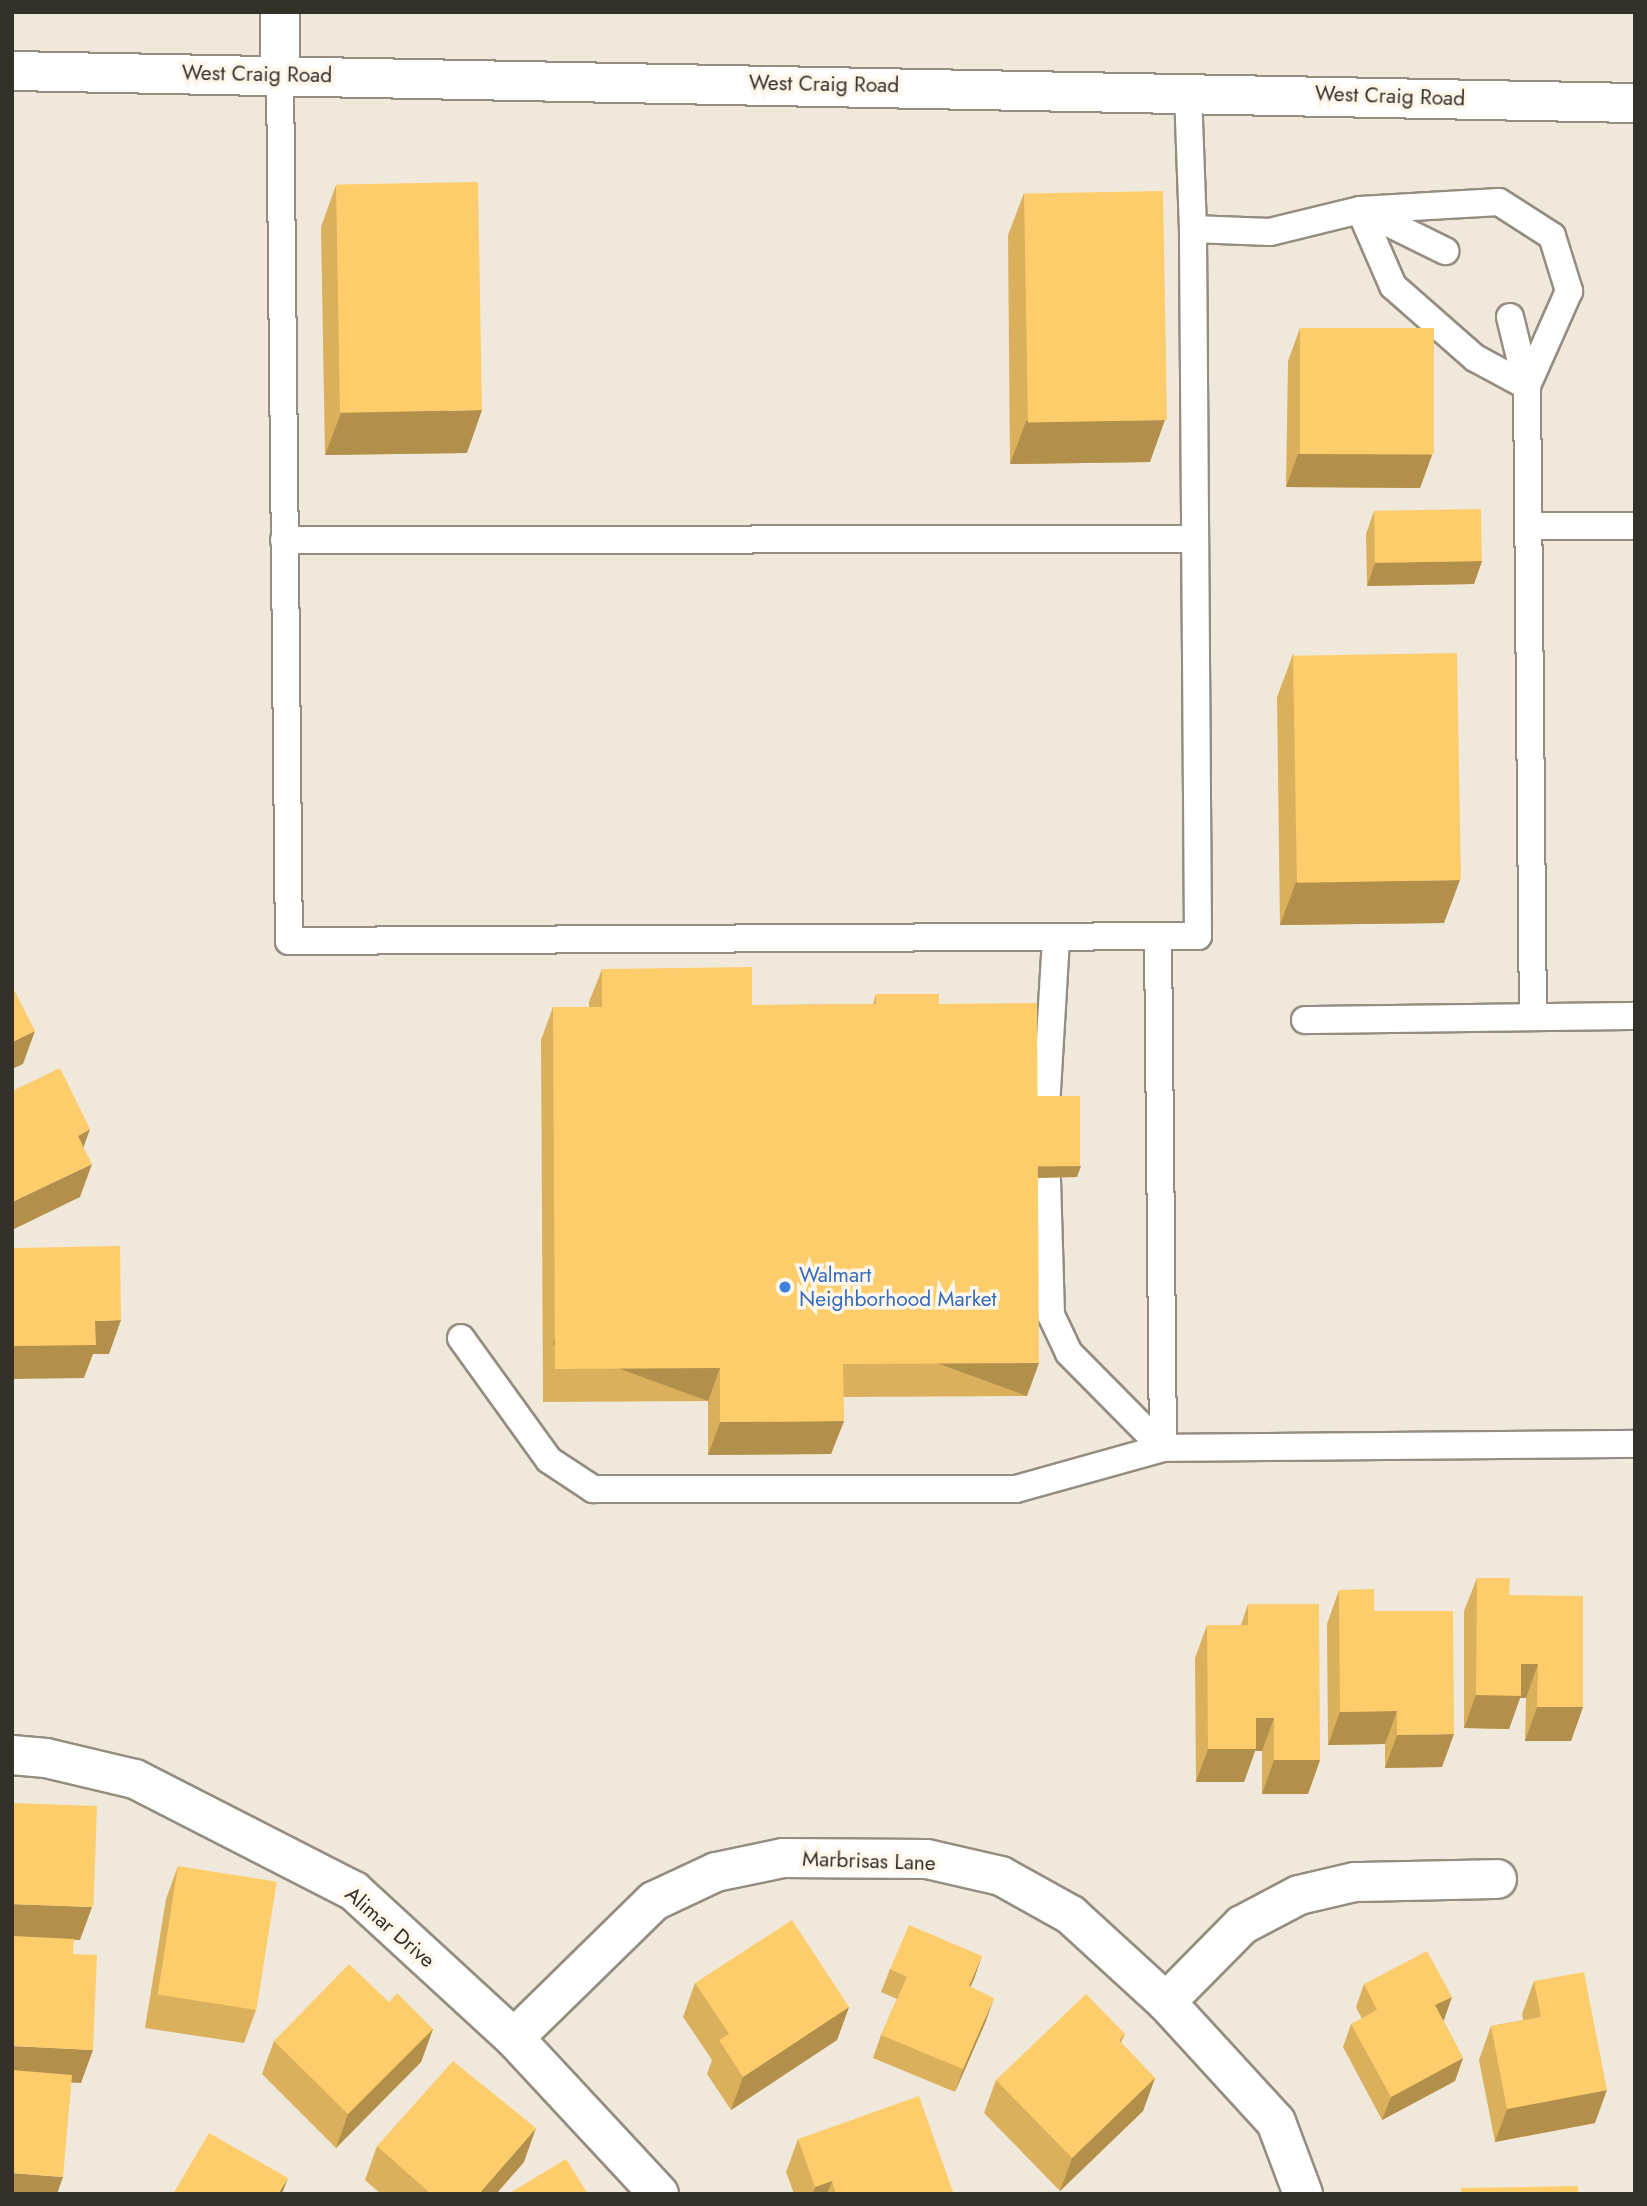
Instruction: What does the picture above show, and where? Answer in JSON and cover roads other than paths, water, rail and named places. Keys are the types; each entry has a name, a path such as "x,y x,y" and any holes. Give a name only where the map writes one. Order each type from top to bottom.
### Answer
{"street":[{"path":"280,12 280,74"},
{"name":"West Craig Road","path":"12,71 1188,91 1635,103"},
{"name":"Alimar Drive","path":"12,1755 46,1758 135,1779 354,1891 514,2038 659,2194"},
{"name":"Marbrisas Lane","path":"514,2038 654,1901 716,1872 783,1858 927,1859 1001,1876 1071,1915 1166,2002 1276,2122 1303,2194"},
{"path":"1166,2002 1242,1925 1299,1895 1354,1882 1497,1879"}],"lane":[{"path":"280,74 289,941 1198,936 1193,229 1188,91"},
{"path":"1193,229 1270,232 1360,209 1499,202 1552,236 1569,291 1527,386"},
{"path":"1360,209 1445,251"},
{"path":"1360,209 1393,286 1475,358 1527,386"},
{"path":"1510,317 1527,386 1533,1017"},
{"path":"1530,526 1635,526"},
{"path":"284,540 1194,539"},
{"path":"1158,936 1163,1448"},
{"path":"1046,1107 1056,937"},
{"path":"1305,1020 1635,1016"},
{"path":"1047,1177 1051,1315 1069,1353 1163,1448"},
{"path":"461,1338 549,1460 593,1489 1016,1489 1163,1448 1635,1444"}],"place":[{"name":"Walmart Neighborhood Market","path":"785,1287"}]}
